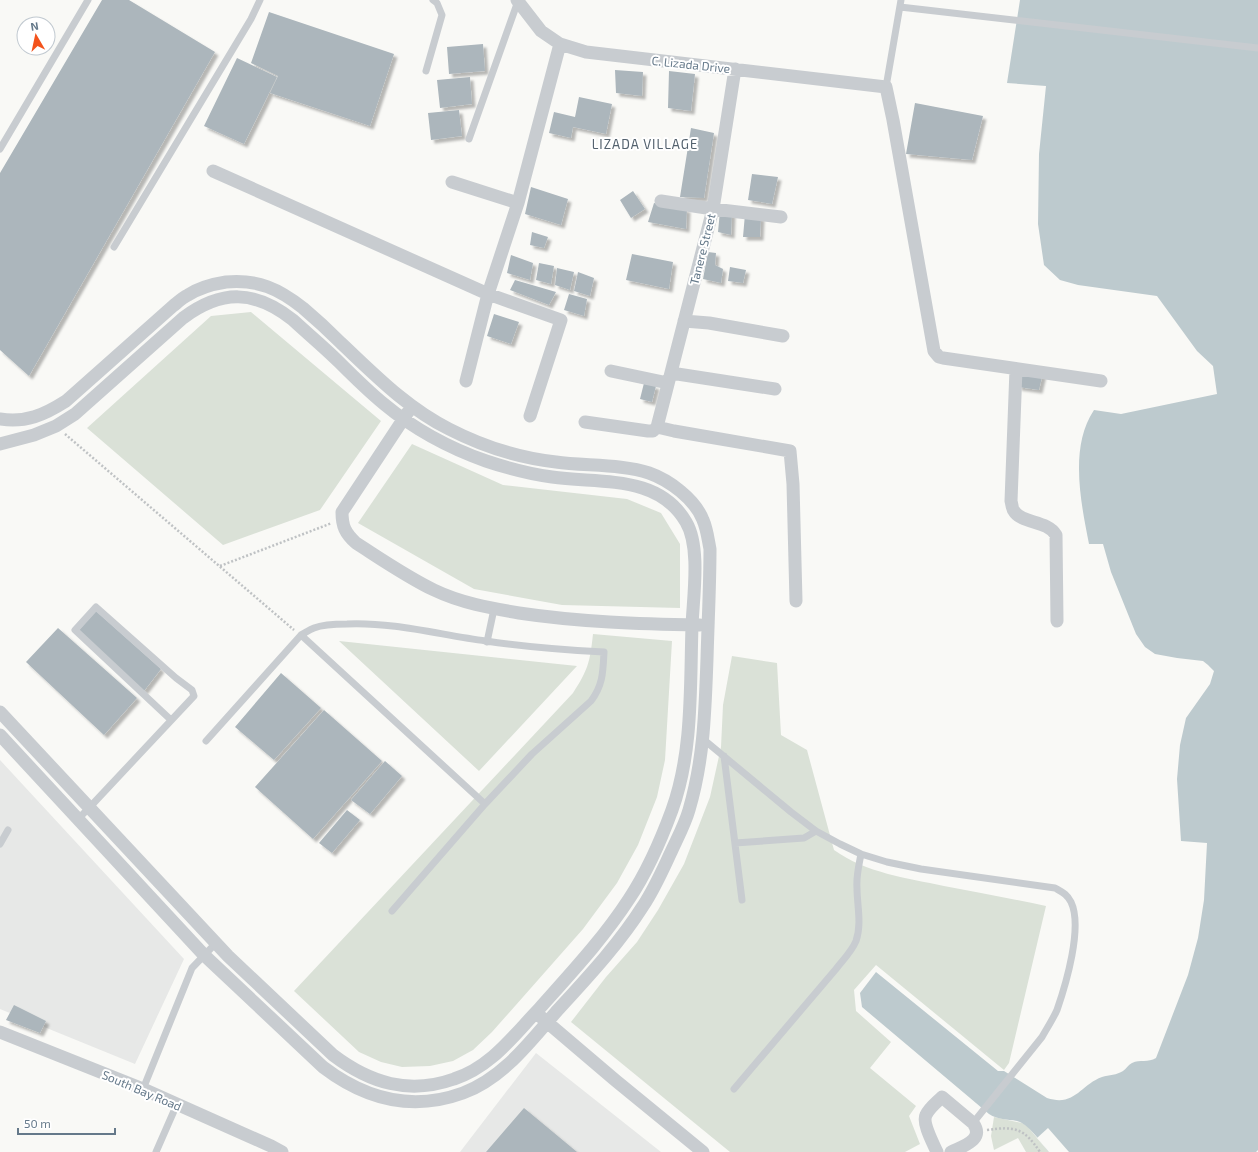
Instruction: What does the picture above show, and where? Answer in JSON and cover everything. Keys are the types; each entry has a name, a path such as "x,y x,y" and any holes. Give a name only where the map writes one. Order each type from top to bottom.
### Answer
{"street":[{"name":"C. Lizada Drive","path":"518,1 541,31 560,44 586,52 886,87"},
{"path":"466,381 488,294 518,203 560,44"},
{"name":"Tanere Street","path":"657,427 713,209 735,69"},
{"path":"886,87 934,351 939,357 943,358 1102,381"},
{"path":"213,171 488,294 561,320 530,416"},
{"path":"452,182 518,203"},
{"path":"661,201 781,217"},
{"path":"0,419 18,420 40,416 49,412 71,397 188,294 218,283 237,281 254,282 288,296 303,308 394,393 450,430 489,446 526,457 556,462 629,469 648,473 664,480 678,489 691,502 702,518 710,549 703,739 696,783 688,812 661,875 644,905 622,936 513,1060 497,1075 483,1084 444,1099 425,1102 406,1102 384,1099 359,1090 338,1079 323,1067 204,955 0,735"},
{"path":"0,444 34,435 56,426 80,409 196,308 207,302 221,298 251,298 265,302 279,309 293,320 384,405 403,419 443,444 490,462 522,472 554,478 627,484 657,493 679,512 688,525 694,550 689,727 686,752 673,807 647,868 630,897 610,926 585,957 502,1050 475,1071 457,1079 440,1084 424,1087 388,1084 366,1076 347,1066 333,1055 271,998 216,943 0,712"},
{"path":"684,321 709,323 783,336"},
{"path":"1016,369 1011,501 1013,511 1019,515 1049,527 1056,535 1057,620"},
{"path":"611,371 775,389"},
{"path":"362,384 373,373"},
{"path":"412,406 342,512 344,527 348,535 356,543 418,582 452,597 494,609 551,618 608,622 708,625"},
{"path":"584,422 648,431 653,431 657,427 674,432 790,451 793,484 796,601"},
{"path":"536,1012 615,1080 703,1152"},
{"name":"South Bay Road","path":"0,1032 143,1089 282,1152"},
{"path":"937,1152 925,1118 929,1110 942,1097 975,1127 976,1137 973,1141 951,1152"}],"lane":[{"path":"0,149 88,0"},
{"path":"114,247 251,19 260,0"},
{"path":"426,71 442,15 437,3 433,0"},
{"path":"469,139 518,1"},
{"path":"886,87 900,4 959,14 1258,48"},
{"path":"78,819 194,696 192,690 176,678 96,608 94,608 75,630 171,720"},
{"path":"487,642 494,609"},
{"path":"206,741 300,635 315,628 334,624 360,623 390,625 487,642 554,649 604,652 602,683 598,692 532,754 485,804 392,911"},
{"path":"300,635 485,804"},
{"path":"703,739 790,812 816,831 861,854 887,862 921,869 1055,888 1064,893 1070,901 1074,913 1075,930 1067,976 1051,1023 983,1110 975,1127"},
{"path":"724,756 742,900"},
{"path":"0,844 8,830"},
{"path":"735,843 804,838 816,831"},
{"path":"734,1089 848,955 856,941 859,930 857,872 861,854"},
{"path":"143,1089 192,968 216,943"},
{"path":"156,1152 177,1104"}],"path":[{"path":"56,426 300,635"},
{"path":"220,566 342,519"},
{"path":"975,1127 1016,1130 1027,1136 1040,1152"}],"shaded area":[{"path":"1020,0 1258,0 1258,1150 1256,1152 1049,1152 1026,1126 1017,1121 999,1118 989,1114 862,1007 860,993 876,972 998,1071 1004,1071 1047,1098 1064,1100 1077,1094 1088,1085 1102,1077 1121,1072 1132,1063 1156,1058 1188,975 1198,938 1204,900 1207,843 1181,841 1177,779 1180,745 1186,718 1210,684 1214,671 1203,661 1155,654 1145,647 1136,634 1111,572 1103,544 1089,544 1080,493 1079,458 1086,425 1094,410 1121,414 1217,394 1213,366 1197,351 1157,296 1078,285 1060,280 1044,265 1038,224 1039,154 1046,86 1007,83"},
{"path":"251,312 381,421 320,510 223,545 87,428 211,316"},
{"path":"412,444 503,485 627,499 661,513 680,544 680,608 562,605 474,589 358,523"},
{"path":"593,634 672,641 665,760 657,797 638,845 617,883 583,929 492,1032 473,1050 453,1061 430,1066 402,1067 381,1062 359,1052 294,991 573,693 588,665"},
{"path":"339,641 577,666 479,771"},
{"path":"732,656 777,663 781,735 807,750 834,850 859,864 887,874 1046,906 1009,1063 1004,1070 876,965 854,990 856,1011 891,1042 870,1068 916,1106 909,1116 920,1144 905,1152 730,1152 571,1022 606,977 637,942 658,910 684,864 710,797 721,747 723,705"},
{"path":"0,760 184,959 135,1064 0,1009"},
{"path":"536,1053 661,1152 460,1152"},
{"path":"994,1117 1022,1123 1027,1126 1049,1152 1026,1152 1018,1138 994,1150 991,1136"}],"pier":[{"path":"1048,1128 1069,1152 1049,1152 1037,1138"}],"building":[{"path":"102,0 129,0 215,52 29,376 0,350 0,173"},
{"path":"269,12 394,54 370,126 270,93 278,76 251,63"},
{"path":"483,44 485,71 449,74 447,47"},
{"path":"237,58 277,77 244,144 204,126"},
{"path":"615,70 643,72 642,96 616,93"},
{"path":"669,71 695,74 691,111 668,108"},
{"path":"470,77 472,104 440,108 437,80"},
{"path":"579,97 612,104 606,134 573,127 571,138 549,133 554,112 575,117"},
{"path":"915,103 983,116 972,160 906,154"},
{"path":"459,110 462,136 431,140 428,113"},
{"path":"691,128 714,133 704,198 680,197"},
{"path":"752,174 778,177 772,204 748,200"},
{"path":"531,187 568,199 561,225 525,214"},
{"path":"633,191 645,209 631,218 620,200"},
{"path":"654,203 687,209 686,229 648,222"},
{"path":"720,211 732,213 731,235 718,232"},
{"path":"745,214 761,217 760,237 743,237"},
{"path":"532,232 548,237 544,248 530,245"},
{"path":"708,252 716,253 715,265 723,269 721,283 703,279"},
{"path":"632,254 673,262 669,289 626,280"},
{"path":"511,255 533,263 530,280 507,273"},
{"path":"539,263 554,266 551,284 536,280"},
{"path":"730,267 746,270 743,283 728,281"},
{"path":"557,268 574,272 570,290 555,285"},
{"path":"578,272 594,278 590,296 574,291"},
{"path":"515,280 556,292 549,305 510,290"},
{"path":"569,294 587,299 584,316 564,310"},
{"path":"494,314 519,322 511,344 487,336"},
{"path":"1019,370 1043,373 1039,390 1018,387"},
{"path":"644,383 656,386 652,402 640,399"},
{"path":"96,611 161,669 144,691 78,631"},
{"path":"58,628 137,698 104,735 26,662"},
{"path":"281,673 321,708 274,760 235,727"},
{"path":"324,710 382,761 313,839 255,787"},
{"path":"385,761 402,776 370,814 351,800"},
{"path":"347,810 360,820 332,853 319,843"},
{"path":"14,1005 46,1021 40,1033 6,1020"},
{"path":"524,1108 577,1152 486,1152"}],"district":[{"name":"LIZADA VILLAGE","path":"645,144"}]}
